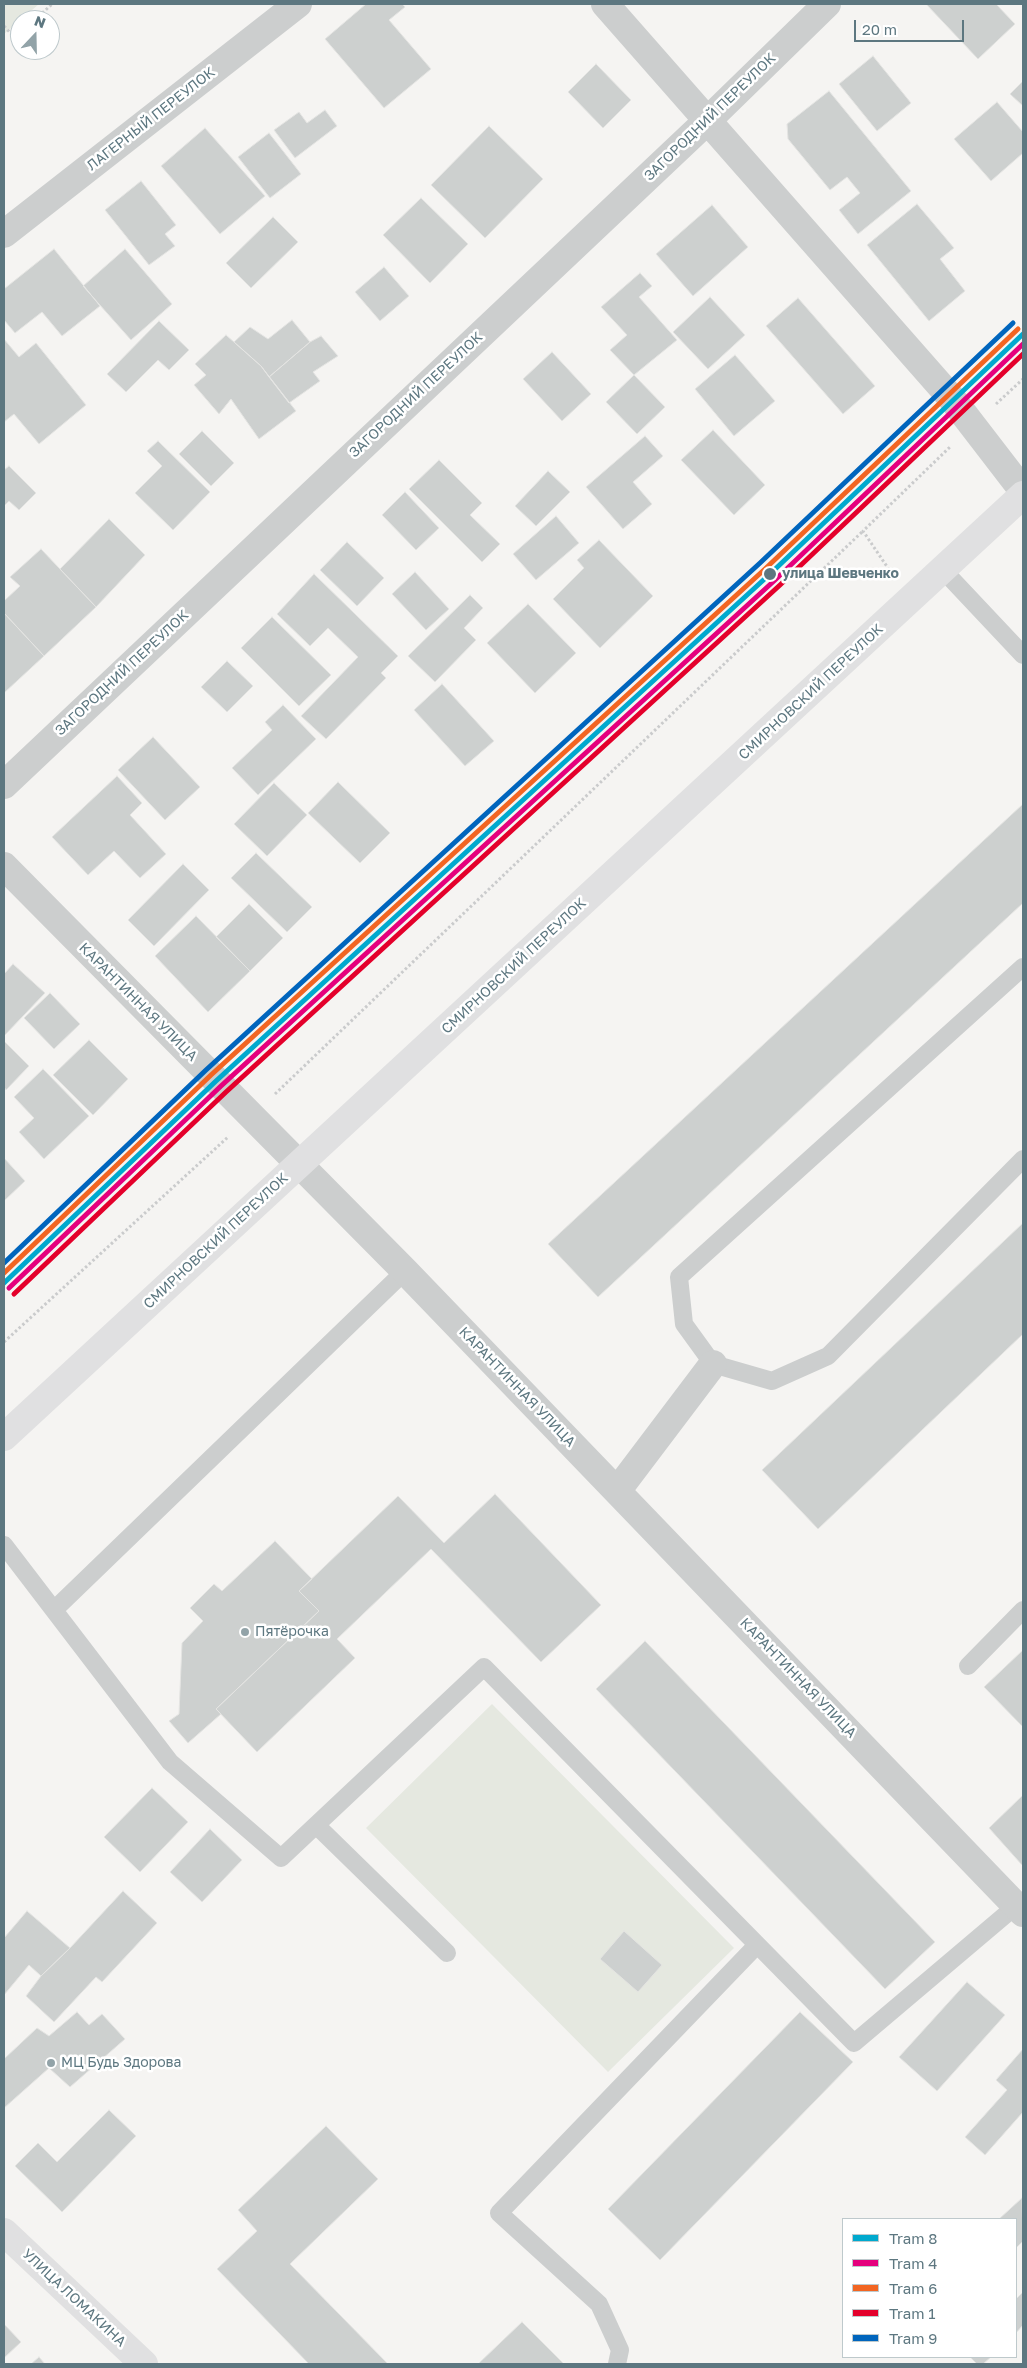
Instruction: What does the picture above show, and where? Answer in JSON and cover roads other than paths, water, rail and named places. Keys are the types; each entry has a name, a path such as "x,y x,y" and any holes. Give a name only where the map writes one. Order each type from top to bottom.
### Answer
{"main road":[{"name":"СМИРНОВСКИЙ ПЕРЕУЛОК","path":"4,1437 1023,495"},
{"name":"УЛИЦА ЛОМАКИНА","path":"4,2232 144,2364"}],"street":[{"name":"ЛАГЕРНЫЙ ПЕРЕУЛОК","path":"4,234 298,4"},
{"path":"605,4 941,387 1023,491"},
{"name":"ЗАГОРОДНИЙ ПЕРЕУЛОК","path":"4,785 707,121 828,4"},
{"name":"КАРАНТИННАЯ УЛИЦА","path":"4,866 250,1117 405,1271 1020,1909"},
{"path":"617,1491 714,1364"}],"lane":[{"path":"943,570 1023,655"},
{"path":"1023,967 678,1277 684,1324 714,1364 772,1381 828,1356 1023,1159"},
{"path":"54,1610 405,1271"},
{"path":"4,1545 170,1762 281,1858 484,1667 854,2043 1020,1909"},
{"path":"968,1666 1023,1610"},
{"path":"316,1825 447,1953"},
{"path":"617,2364 620,2350 599,2304 499,2213 757,1945"}],"tram line":[{"name":"9","path":"4,1263 206,1070 760,563 1013,323"},
{"name":"6","path":"4,1273 211,1075 765,569 1018,329"},
{"name":"8","path":"4,1283 216,1081 770,574 1023,334"},
{"name":"4","path":"9,1288 221,1086 775,580 1023,344"},
{"name":"1","path":"14,1294 226,1092 780,585 1023,354"}],"place":[{"name":"улица Шевченко","path":"770,574"},
{"name":"Пятёрочка","path":"245,1632"},
{"name":"МЦ Будь Здорова","path":"51,2063"}]}
